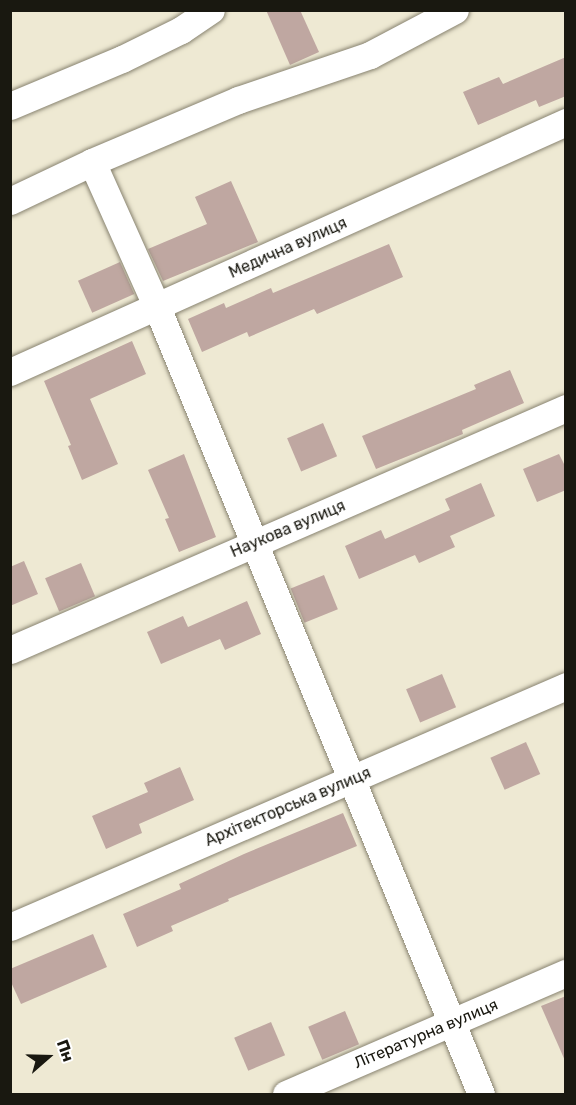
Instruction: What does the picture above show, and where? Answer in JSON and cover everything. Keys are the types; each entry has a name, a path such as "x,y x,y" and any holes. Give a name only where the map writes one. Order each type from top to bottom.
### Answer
{"street":[{"path":"10,106 122,60 181,30 211,10"},
{"path":"10,201 92,162 238,100 370,55 455,10"},
{"name":"Медична вулиця","path":"10,372 566,122"},
{"path":"92,162 156,307 481,1095"},
{"name":"Наукова вулиця","path":"10,650 566,408"},
{"name":"Архітекторська вулиця","path":"10,927 566,686"},
{"name":"Літературна вулиця","path":"286,1095 566,974"}],"building":[{"path":"266,10 300,10 319,52 290,65"},
{"path":"566,57 566,96 539,107 536,100 478,125 463,92 499,77 503,84"},
{"path":"231,181 258,242 163,281 148,249 207,224 195,197"},
{"path":"389,244 403,277 317,314 314,309 249,337 247,332 202,352 188,319 224,303 226,308 271,288 273,293"},
{"path":"120,262 134,294 92,313 78,281"},
{"path":"132,341 146,374 90,399 118,464 82,480 68,446 71,445 44,381"},
{"path":"510,370 524,403 462,430 463,434 376,469 362,436 476,389 474,385"},
{"path":"323,423 337,456 301,471 287,438"},
{"path":"184,454 216,537 179,552 165,519 169,518 148,470"},
{"path":"559,454 566,468 566,490 537,502 523,469"},
{"path":"481,483 495,516 450,536 455,547 419,563 415,555 359,579 345,546 381,530 385,539 450,510 445,499"},
{"path":"24,561 38,594 10,606 10,567"},
{"path":"81,563 95,596 59,611 45,578"},
{"path":"324,575 338,609 304,623 291,588"},
{"path":"247,601 261,634 225,650 220,639 161,664 147,632 183,616 188,627"},
{"path":"442,674 456,707 420,722 406,689"},
{"path":"526,742 540,774 505,790 490,758"},
{"path":"180,767 194,800 139,824 142,833 106,849 92,816 148,792 144,783"},
{"path":"343,813 357,846 228,899 229,901 171,926 173,931 137,947 123,914 181,889 179,884 244,854"},
{"path":"93,934 107,967 21,1004 10,980 10,969"},
{"path":"566,996 566,1063 541,1006"},
{"path":"345,1011 359,1044 322,1060 308,1027"},
{"path":"271,1022 285,1055 248,1071 234,1038"}]}
